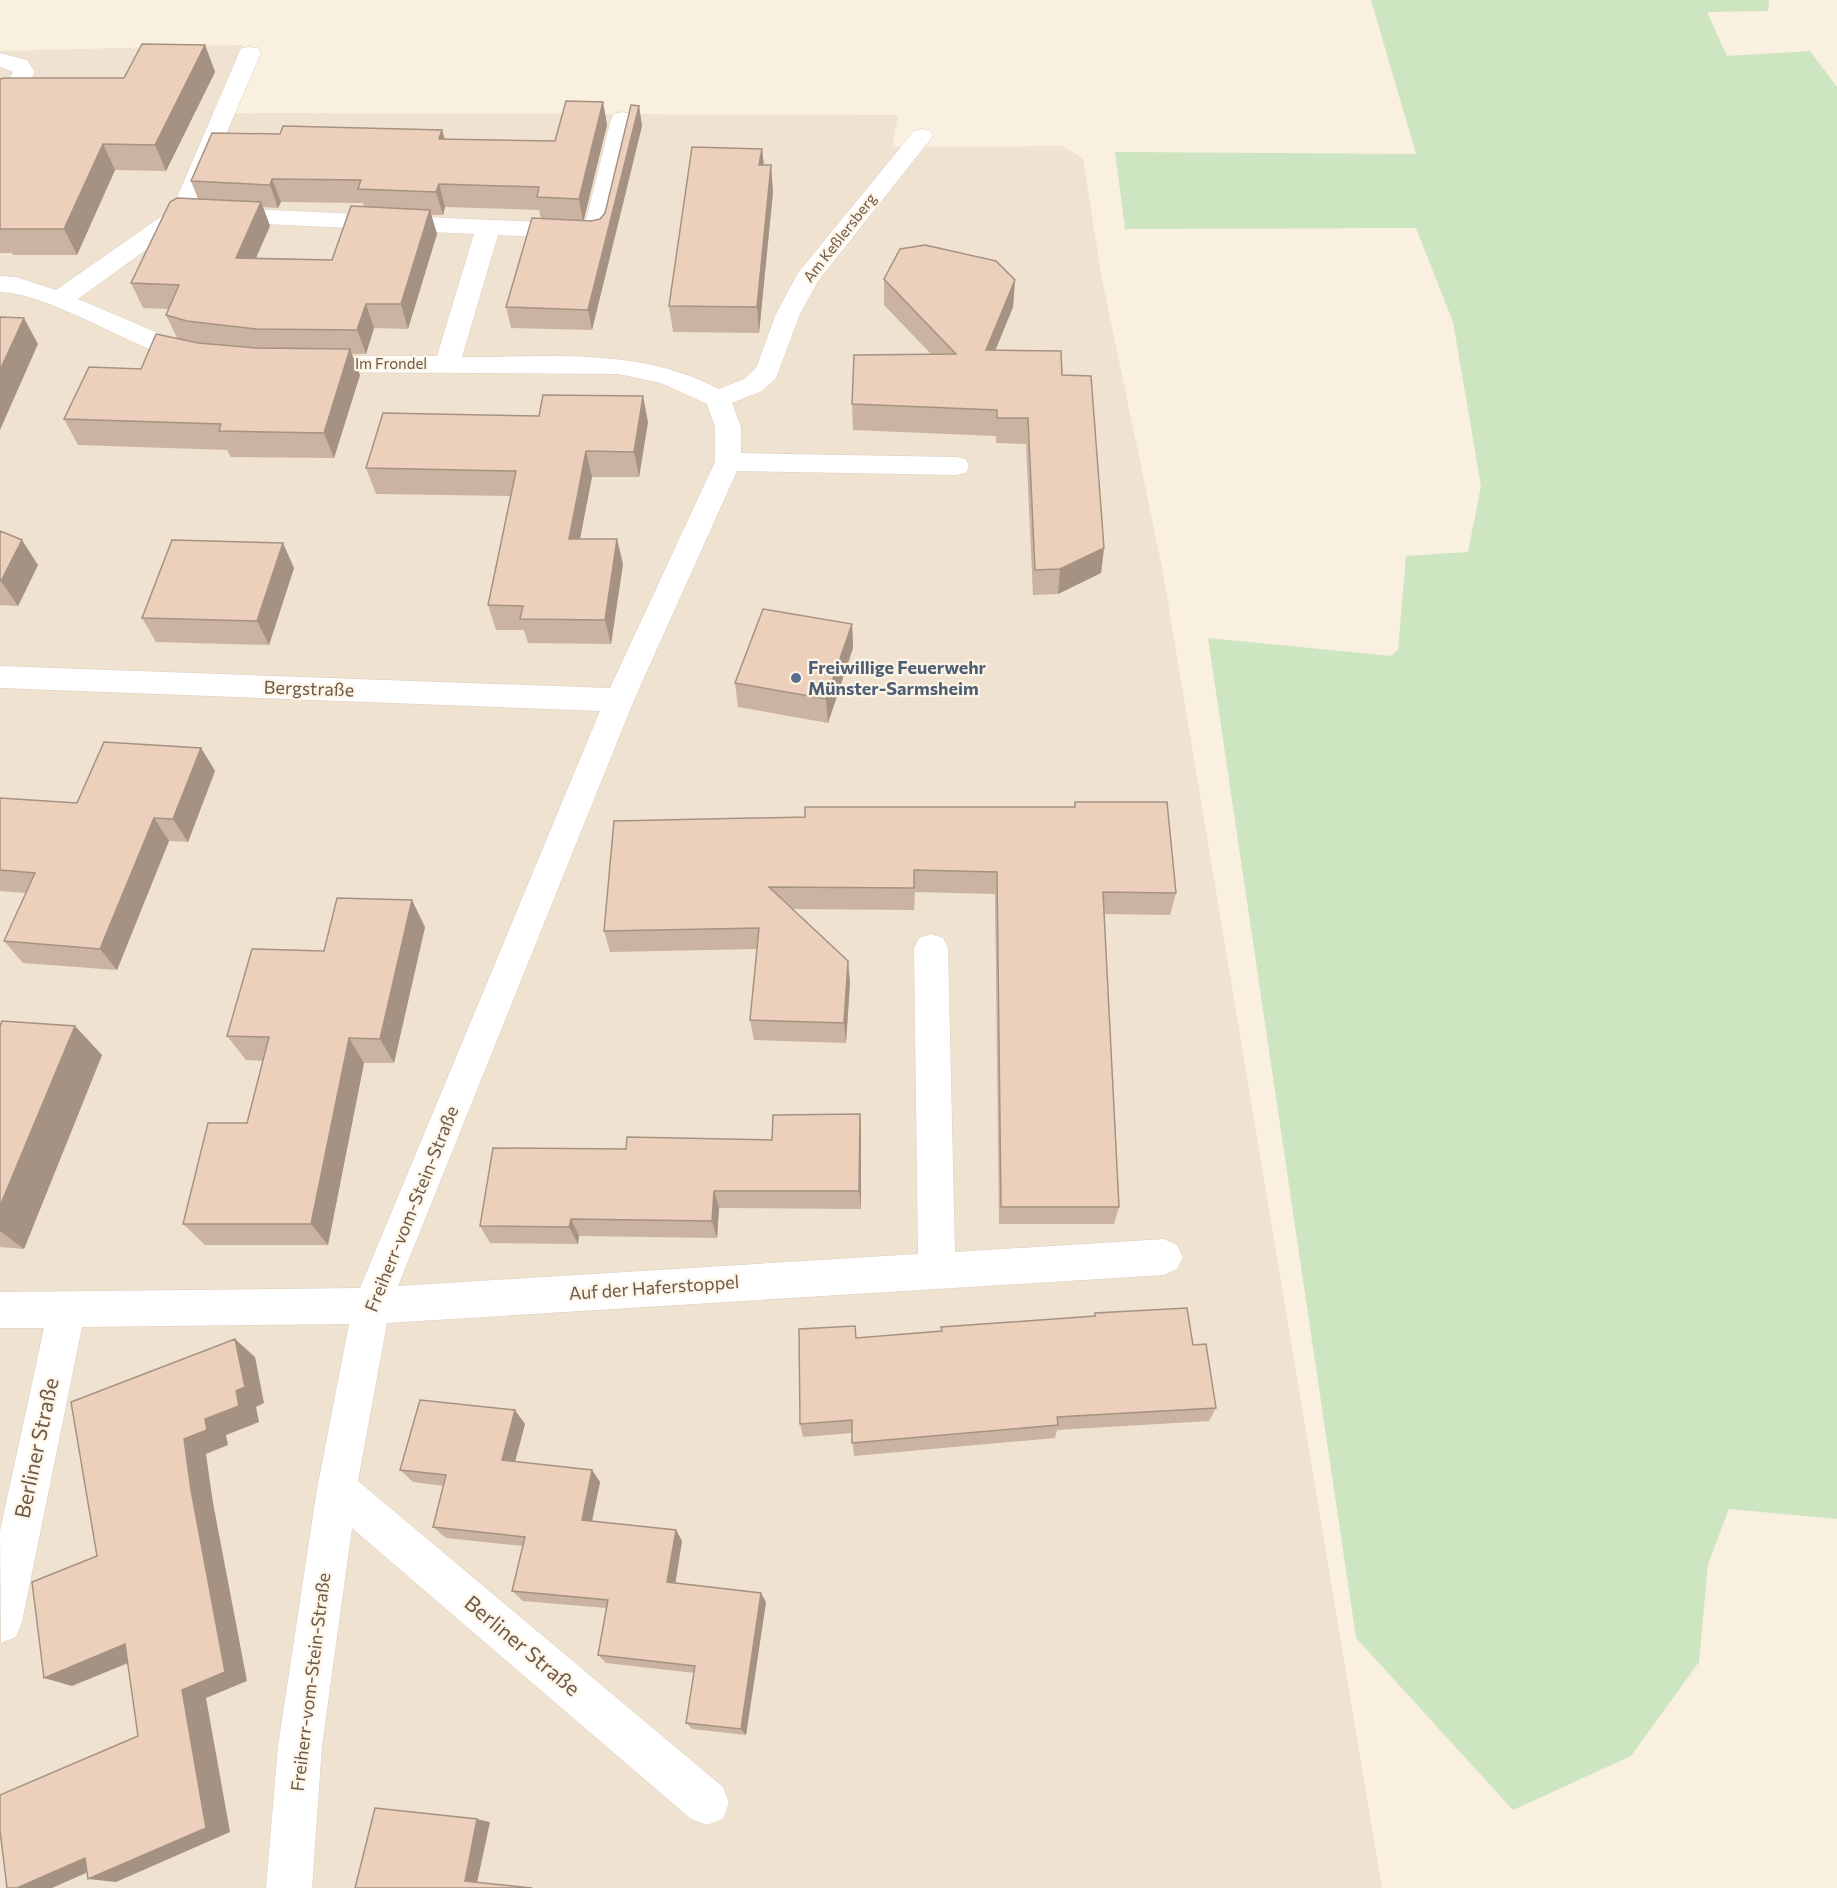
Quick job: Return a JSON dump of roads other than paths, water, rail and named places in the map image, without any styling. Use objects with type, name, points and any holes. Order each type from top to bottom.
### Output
[{"type":"street","points":[[59,300],[182,213],[250,53]]},
{"type":"street","points":[[0,60],[8,60],[19,65],[24,72],[8,98]]},
{"type":"street","points":[[182,213],[595,232],[622,119]]},
{"type":"street","name":"Am Keßlersberg","points":[[718,399],[753,384],[767,372],[788,314],[807,278],[922,136]]},
{"type":"street","name":"Im Frondel","points":[[447,363],[489,228]]},
{"type":"street","points":[[0,284],[15,285],[59,300],[177,351],[220,359]]},
{"type":"street","name":"Im Frondel","points":[[291,364],[447,363],[618,366],[656,371],[688,382],[718,399]]},
{"type":"street","points":[[619,700],[728,462],[728,427],[718,399]]},
{"type":"street","points":[[728,462],[956,466]]},
{"type":"street","name":"Bergstraße","points":[[0,677],[619,700]]},
{"type":"street","name":"Freiherr-vom-Stein-Straße","points":[[288,1888],[300,1746],[337,1489],[371,1306],[619,700]]},
{"type":"street","points":[[931,948],[937,1270]]},
{"type":"street","name":"Auf der Haferstoppel","points":[[371,1306],[1164,1257]]},
{"type":"street","points":[[0,1310],[371,1306]]},
{"type":"street","name":"Berliner Straße","points":[[1,1622],[67,1310]]},
{"type":"street","name":"Berliner Straße","points":[[337,1489],[707,1803]]},
{"type":"place","name":"Freiwillige Feuerwehr Münster-Sarmsheim","points":[[796,678]]}]
